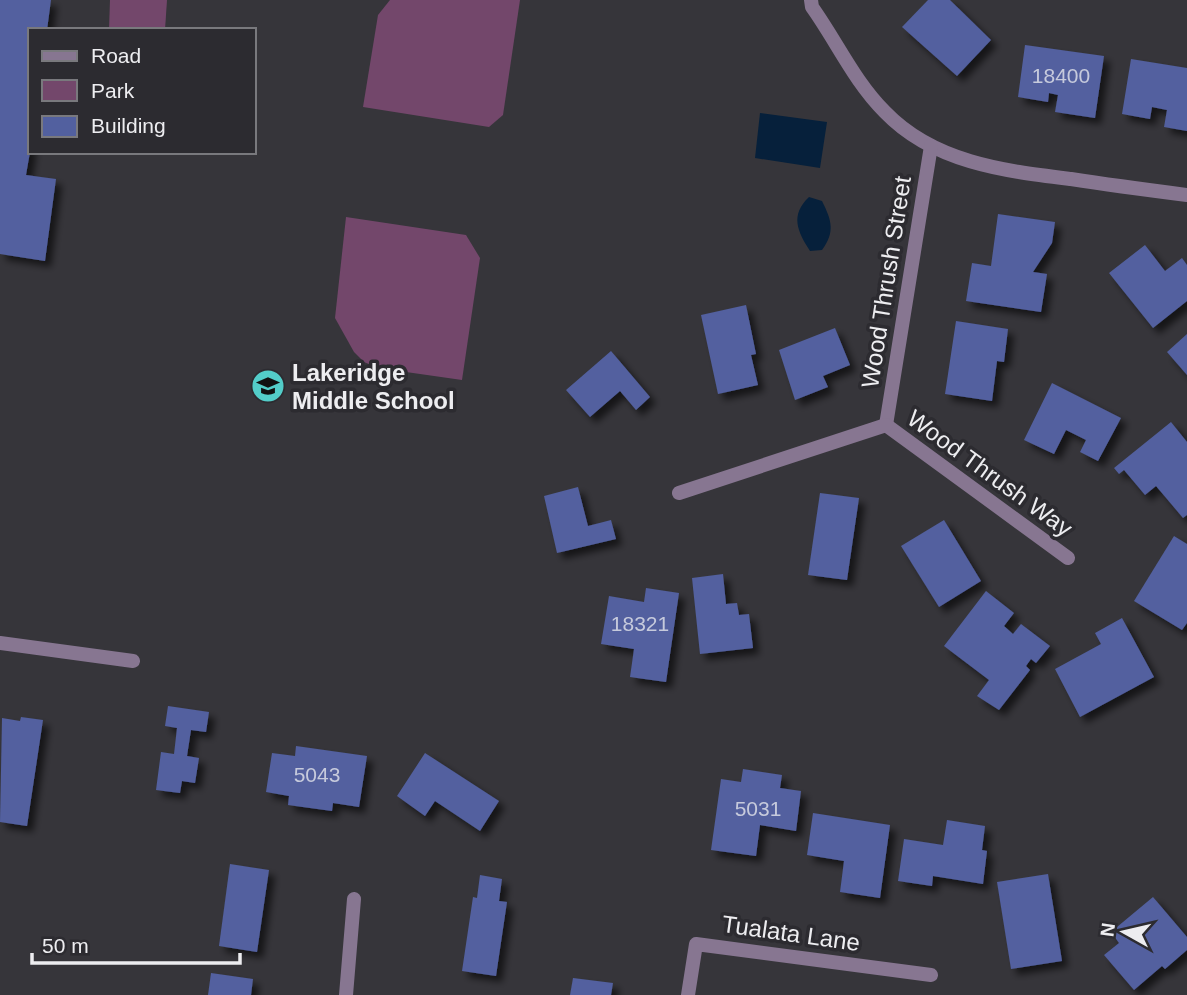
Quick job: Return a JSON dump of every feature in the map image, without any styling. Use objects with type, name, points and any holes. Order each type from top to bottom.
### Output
[{"type":"street","points":[[811,0],[812,7],[864,89],[903,129],[931,146],[969,162],[1008,171],[1187,195]]},
{"type":"street","name":"Wood Thrush Street","points":[[886,425],[931,146]]},
{"type":"street","points":[[679,494],[886,425]]},
{"type":"street","name":"Wood Thrush Way","points":[[886,425],[1068,558]]},
{"type":"street","points":[[0,643],[133,661]]},
{"type":"street","points":[[346,995],[355,899]]},
{"type":"street","name":"Tualata Lane","points":[[688,995],[696,944],[931,975]]},
{"type":"green space","points":[[110,0],[167,0],[165,28],[109,28]]},
{"type":"green space","points":[[390,0],[520,0],[503,115],[489,127],[363,107],[378,15]]},
{"type":"green space","points":[[346,217],[466,235],[480,258],[462,380],[378,368],[364,362],[354,352],[335,318]]},
{"type":"water","points":[[760,113],[827,122],[820,168],[755,158]]},
{"type":"water","points":[[809,197],[822,201],[830,221],[829,238],[822,250],[810,251],[799,230],[799,210]]},
{"type":"building","points":[[0,0],[51,0],[47,28],[28,28],[30,154],[26,175],[56,179],[45,261],[0,254]]},
{"type":"building","points":[[928,0],[950,0],[991,40],[957,76],[902,27]]},
{"type":"building","points":[[1025,45],[1104,56],[1095,118],[1055,112],[1058,95],[1049,93],[1048,102],[1018,97]]},
{"type":"building","points":[[1131,59],[1187,68],[1187,131],[1164,127],[1167,110],[1152,107],[1150,119],[1122,114]]},
{"type":"building","points":[[998,214],[1055,222],[1052,243],[1033,272],[1047,274],[1041,312],[966,301],[972,263],[991,266]]},
{"type":"building","points":[[1145,245],[1165,271],[1182,258],[1187,265],[1187,301],[1153,328],[1109,273]]},
{"type":"building","points":[[746,305],[756,354],[751,355],[758,385],[718,394],[701,315]]},
{"type":"building","points":[[956,321],[1008,329],[1004,362],[997,361],[992,401],[945,394]]},
{"type":"building","points":[[835,328],[850,365],[823,376],[828,387],[795,400],[779,350]]},
{"type":"building","points":[[1187,334],[1187,375],[1167,352]]},
{"type":"building","points":[[611,351],[650,397],[636,410],[620,391],[590,417],[566,390]]},
{"type":"building","points":[[1052,383],[1121,418],[1098,461],[1080,452],[1086,440],[1066,430],[1054,454],[1024,440]]},
{"type":"building","points":[[1171,422],[1187,442],[1187,515],[1183,518],[1156,486],[1145,495],[1124,470],[1119,474],[1114,468]]},
{"type":"building","points":[[578,487],[588,526],[611,520],[616,539],[557,553],[544,496]]},
{"type":"building","points":[[820,493],[859,498],[847,580],[808,575]]},
{"type":"building","points":[[944,520],[981,581],[939,607],[901,546]]},
{"type":"building","points":[[1174,536],[1187,544],[1187,623],[1182,630],[1134,601]]},
{"type":"building","points":[[723,574],[726,604],[737,603],[739,615],[749,614],[753,648],[700,654],[692,578]]},
{"type":"building","points":[[646,588],[679,593],[666,682],[630,677],[634,649],[601,644],[609,596],[644,602]]},
{"type":"building","points":[[986,591],[1014,613],[1004,626],[1013,634],[1021,624],[1050,646],[1036,663],[1031,659],[1026,666],[1030,670],[999,710],[977,696],[989,680],[944,646]]},
{"type":"building","points":[[1122,618],[1154,677],[1080,717],[1055,669],[1101,644],[1095,633]]},
{"type":"building","points":[[168,706],[209,712],[206,732],[191,730],[187,756],[199,758],[195,783],[182,781],[180,793],[156,790],[161,752],[174,754],[177,728],[165,726]]},
{"type":"building","points":[[21,717],[43,720],[27,826],[0,822],[2,718],[20,721]]},
{"type":"building","points":[[296,746],[367,756],[359,807],[333,803],[332,811],[288,805],[289,796],[266,792],[272,753],[295,756]]},
{"type":"building","points":[[425,753],[499,801],[480,831],[435,801],[425,816],[397,796]]},
{"type":"building","points":[[743,769],[782,775],[780,788],[801,791],[796,831],[760,825],[756,856],[711,850],[721,779],[741,782]]},
{"type":"building","points":[[813,813],[890,825],[880,898],[840,892],[844,861],[807,855]]},
{"type":"building","points":[[947,820],[985,826],[982,850],[987,851],[983,884],[933,876],[932,886],[898,881],[904,839],[943,845]]},
{"type":"building","points":[[230,864],[269,870],[257,952],[219,946]]},
{"type":"building","points":[[1048,874],[1062,961],[1011,969],[997,882]]},
{"type":"building","points":[[480,875],[502,879],[499,901],[507,902],[496,976],[462,971],[473,897],[477,898]]},
{"type":"building","points":[[1153,897],[1187,937],[1187,950],[1165,969],[1162,966],[1134,990],[1104,955],[1119,943],[1111,932]]},
{"type":"building","points":[[211,973],[253,979],[251,995],[208,995]]},
{"type":"building","points":[[573,978],[613,983],[611,995],[570,995]]},
{"type":"place","name":"Lakeridge Middle School","points":[[268,386]]}]
